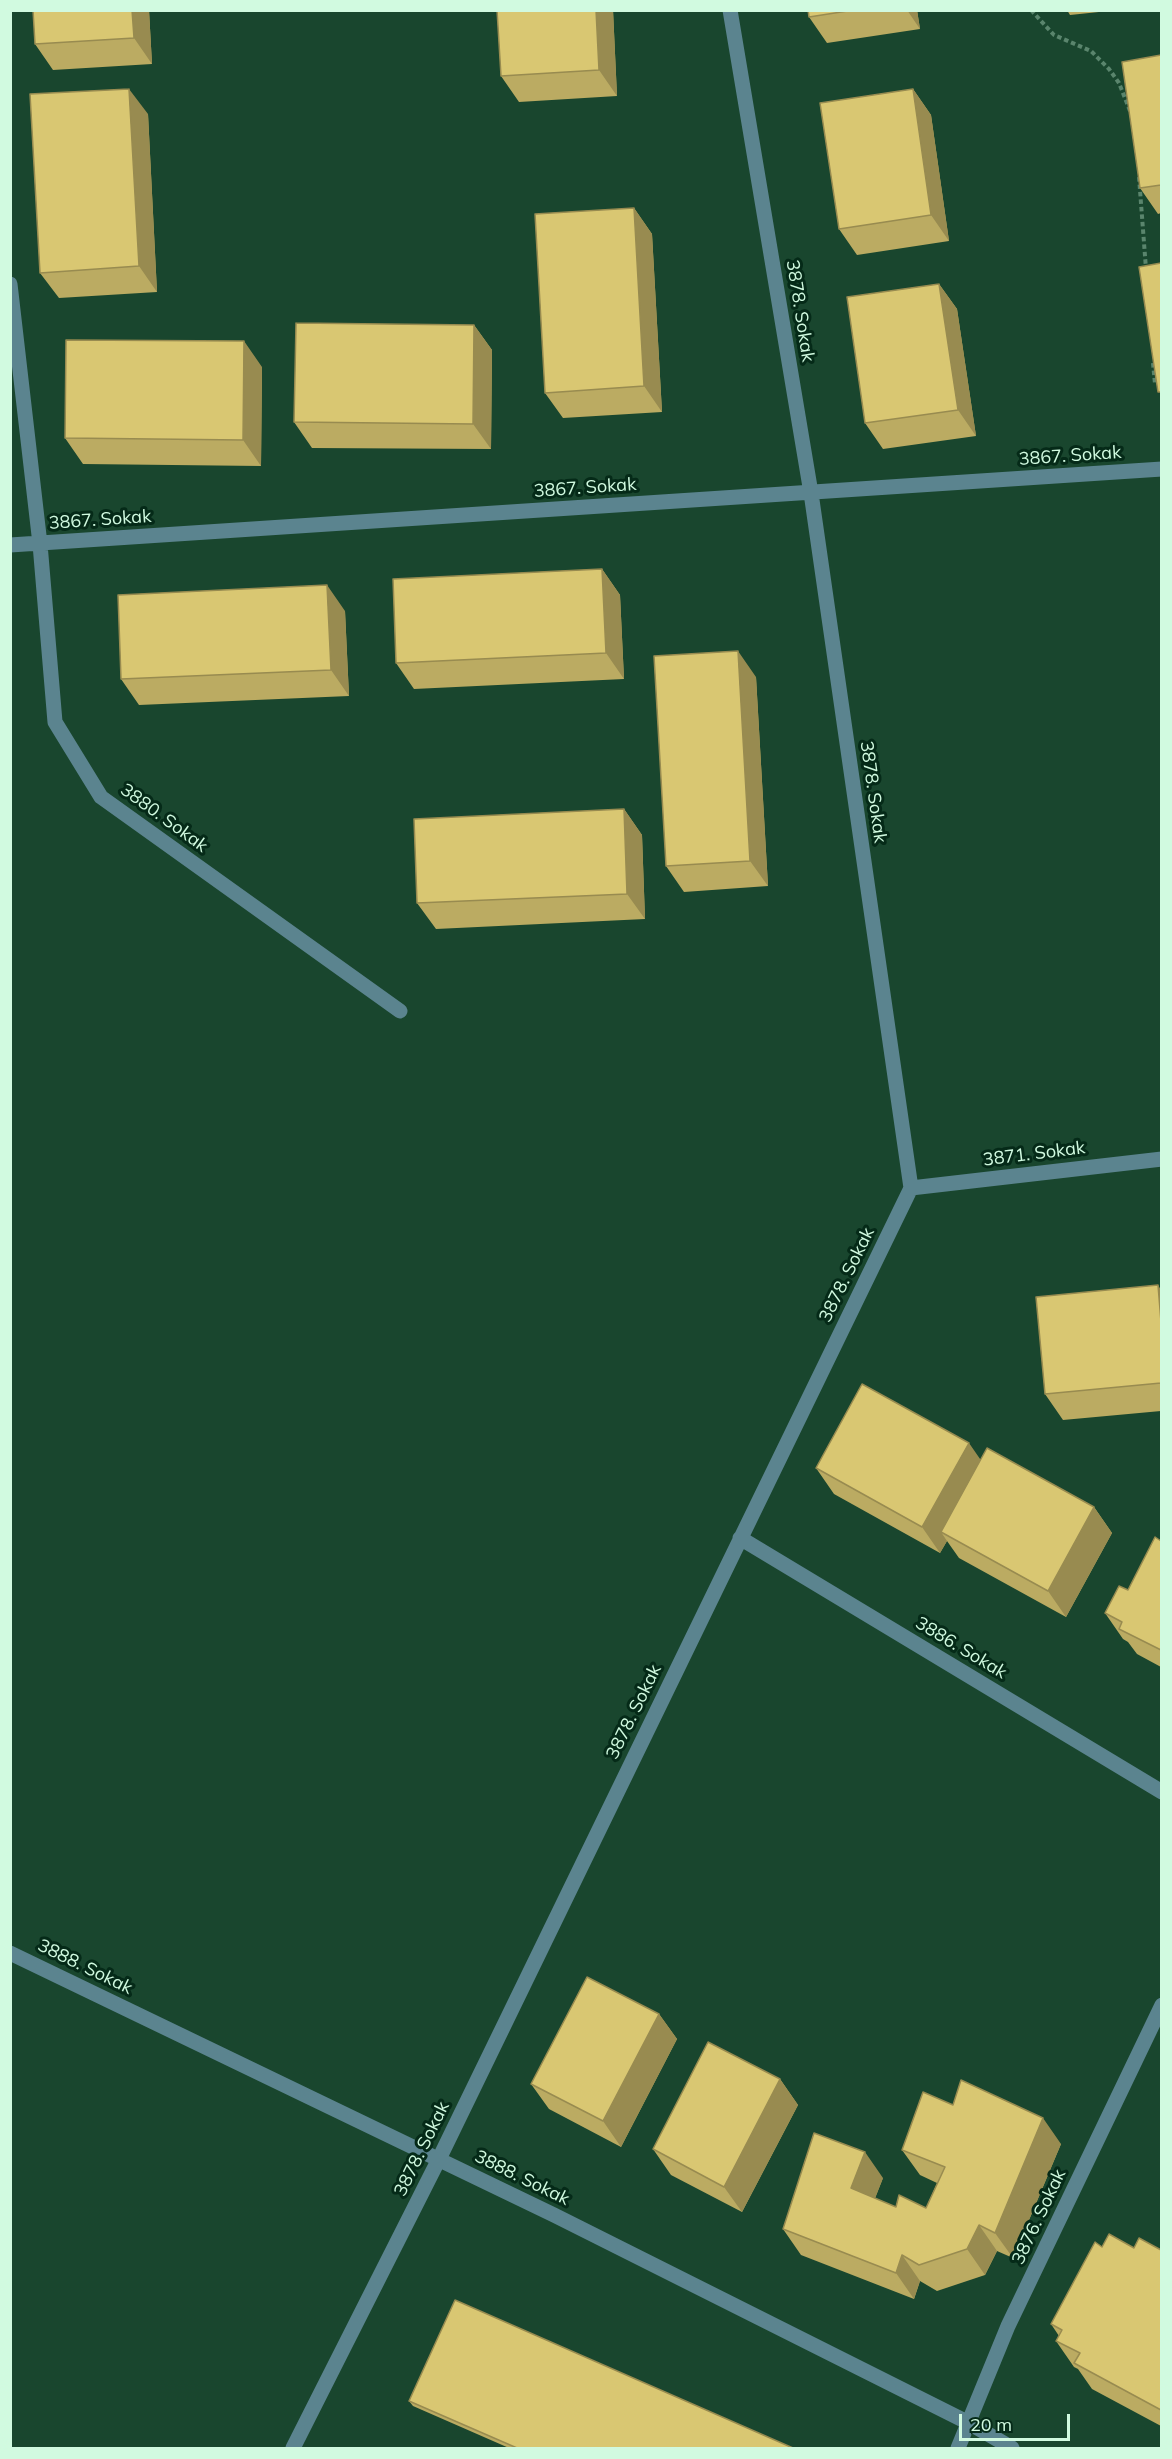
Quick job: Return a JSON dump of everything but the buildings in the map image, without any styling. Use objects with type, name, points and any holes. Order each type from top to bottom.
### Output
[{"type":"street","name":"3878. Sokak","points":[[293,2448],[439,2159],[911,1188],[811,493],[730,10]]},
{"type":"street","name":"3880. Sokak","points":[[10,284],[40,544],[55,722],[101,797],[400,1011]]},
{"type":"street","name":"3867. Sokak","points":[[10,545],[1161,469]]},
{"type":"street","name":"3871. Sokak","points":[[911,1188],[1161,1159]]},
{"type":"street","name":"3886. Sokak","points":[[740,1538],[1161,1792]]},
{"type":"street","name":"3888. Sokak","points":[[10,1953],[439,2159],[969,2423],[1012,2448]]},
{"type":"street","name":"3876. Sokak","points":[[958,2448],[1008,2326],[1161,2004]]},
{"type":"path","points":[[1031,10],[1054,35],[1091,51],[1119,83],[1130,112]]},
{"type":"path","points":[[1138,170],[1147,277]]},
{"type":"path","points":[[1153,360],[1155,384]]}]
